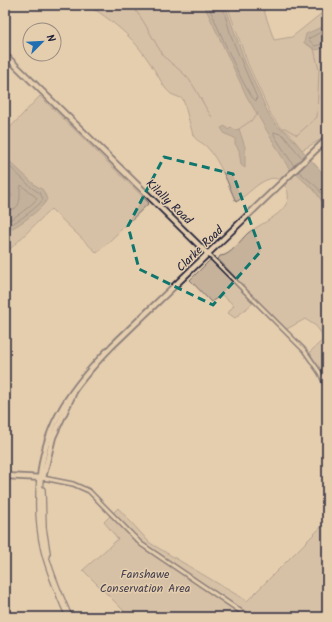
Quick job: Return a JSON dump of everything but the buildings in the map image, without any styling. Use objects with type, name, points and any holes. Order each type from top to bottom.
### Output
[{"type":"highway","points":[[41,478],[43,528],[46,549],[57,588],[69,617]]},
{"type":"main road","name":"Kilally Road","points":[[5,55],[209,255]]},
{"type":"main road","name":"Clarke Road","points":[[41,478],[56,429],[72,395],[86,374],[112,346],[209,255],[325,141]]},
{"type":"main road","points":[[5,476],[41,478]]},
{"type":"street","name":"Kilally Road","points":[[209,255],[304,350],[320,373],[327,388]]},
{"type":"street","points":[[41,478],[73,484],[89,491],[141,544],[249,617]]},
{"type":"highlighted area","points":[[164,157],[233,174],[261,251],[213,305],[139,269],[128,226]]},
{"type":"green space","points":[[62,5],[206,5],[236,72],[327,206],[327,382],[310,353],[325,338],[316,326],[305,319],[285,330],[218,259],[220,256],[232,251],[248,233],[270,219],[284,207],[288,200],[288,192],[283,183],[280,180],[271,178],[256,186],[236,202],[216,159],[207,147],[193,135],[183,99],[171,94],[165,88],[148,60],[136,44],[121,29],[97,11],[93,9],[70,9]]},
{"type":"green space","points":[[227,5],[238,10],[236,5],[262,5],[274,40],[292,37],[327,9],[327,29],[319,28],[307,44],[313,49],[327,46],[327,136],[302,150],[288,132],[280,127],[271,115],[248,64]]},
{"type":"green space","points":[[40,96],[149,203],[97,253],[51,209],[5,254],[5,133]]},
{"type":"green space","points":[[210,260],[253,303],[235,318],[228,313],[234,305],[222,295],[211,302],[190,280]]},
{"type":"green space","name":"Fanshawe Conservation Area","points":[[118,508],[150,543],[247,601],[327,521],[327,617],[130,617],[83,570],[118,539],[104,522]]},
{"type":"water","points":[[204,5],[225,5],[246,64],[269,115],[278,127],[286,132],[321,171],[327,181],[327,208],[314,190],[288,167],[247,97]]},
{"type":"water","points":[[319,28],[327,29],[327,46],[317,50],[304,43],[306,34]]},
{"type":"water","points":[[225,126],[228,130],[231,127],[235,130],[239,129],[245,147],[245,168],[241,165],[239,150],[235,144],[235,138],[225,134],[221,128]]},
{"type":"water","points":[[5,157],[35,185],[43,190],[47,199],[45,203],[30,217],[8,230],[5,229],[5,198],[9,201],[12,196],[7,183],[5,183]]},
{"type":"waterway","points":[[131,5],[144,22],[164,56],[189,79],[212,117]]},
{"type":"waterway","points":[[282,128],[285,128],[297,135],[317,117],[319,70],[314,49]]},
{"type":"waterway","points":[[239,129],[252,120],[258,113]]}]
